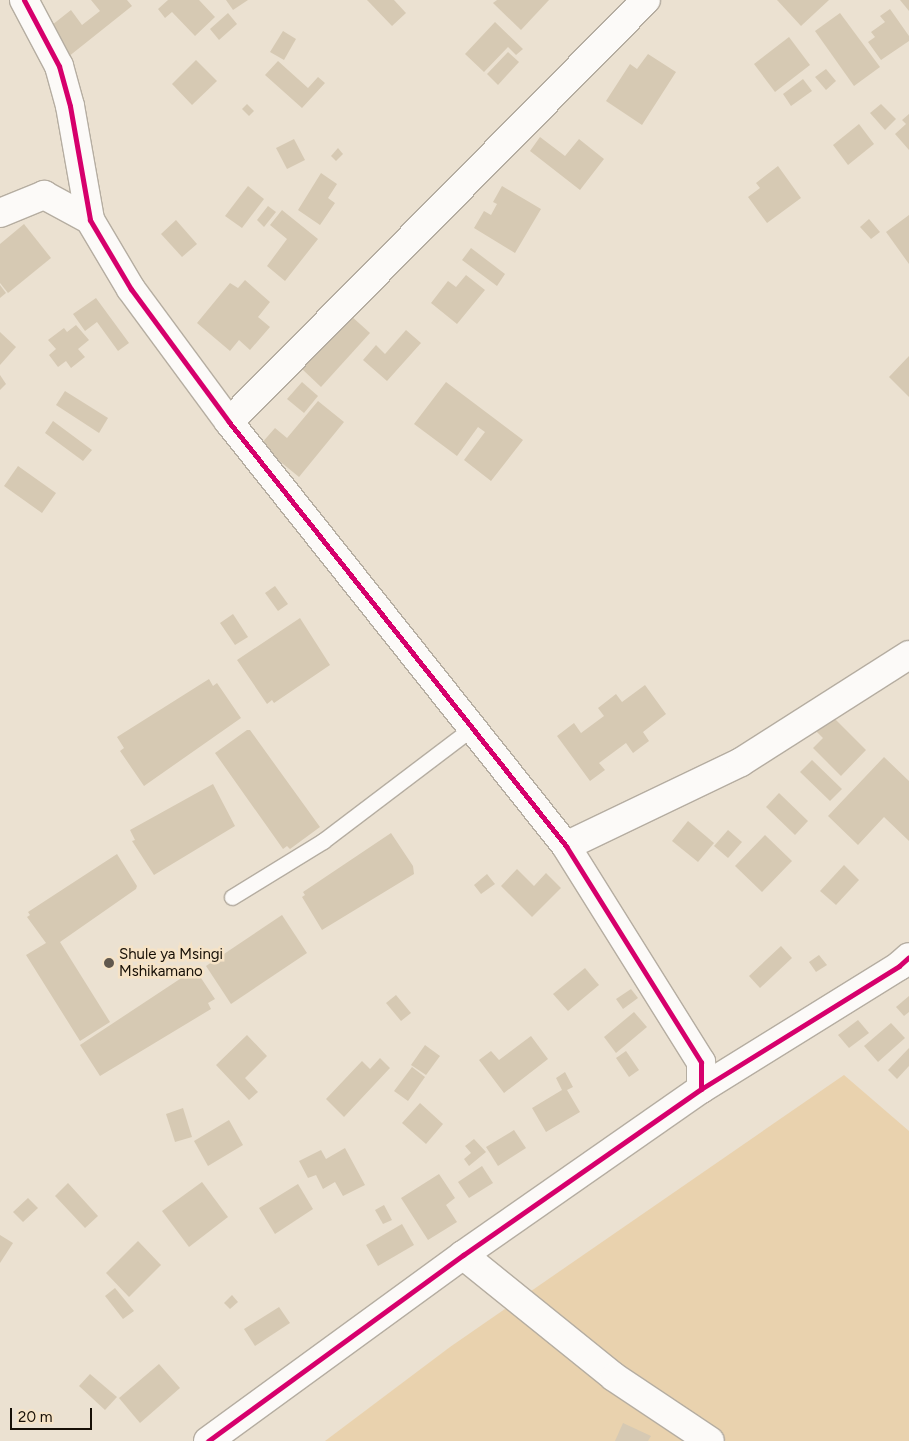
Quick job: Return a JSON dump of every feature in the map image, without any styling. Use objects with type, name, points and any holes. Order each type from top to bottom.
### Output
[{"type":"street","points":[[24,0],[59,66],[70,106],[90,220],[131,289],[229,422],[566,846],[701,1062],[701,1089]]},
{"type":"street","points":[[229,422],[643,1]]},
{"type":"street","points":[[0,213],[44,195],[90,220]]},
{"type":"street","points":[[566,846],[741,762],[909,655]]},
{"type":"street","points":[[208,1441],[464,1255],[701,1089],[899,966],[909,957]]},
{"type":"street","points":[[464,1255],[614,1377],[710,1441]]},
{"type":"lane","points":[[232,897],[323,840],[472,728]]},
{"type":"shaded area","points":[[844,1075],[909,1131],[909,1441],[325,1441],[450,1347]]},
{"type":"building","points":[[91,0],[127,0],[132,6],[68,57],[47,29],[71,10],[82,25],[100,11]]},
{"type":"building","points":[[168,0],[199,0],[215,17],[195,36],[172,12],[165,18],[158,9]]},
{"type":"building","points":[[226,0],[248,0],[233,10]]},
{"type":"building","points":[[367,0],[394,0],[406,13],[392,26]]},
{"type":"building","points":[[497,0],[549,0],[521,30],[493,3]]},
{"type":"building","points":[[777,0],[829,0],[801,26]]},
{"type":"building","points":[[900,0],[909,0],[909,11]]},
{"type":"building","points":[[890,9],[909,36],[909,41],[881,60],[868,42],[875,37],[871,32],[885,22],[880,16]]},
{"type":"building","points":[[228,13],[237,24],[219,40],[210,29]]},
{"type":"building","points":[[840,13],[880,67],[854,86],[815,31]]},
{"type":"building","points":[[495,22],[523,49],[516,55],[508,47],[484,72],[465,54]]},
{"type":"building","points":[[283,31],[296,39],[284,60],[270,52]]},
{"type":"building","points":[[789,37],[810,65],[775,92],[754,64]]},
{"type":"building","points":[[508,52],[519,62],[498,85],[487,74]]},
{"type":"building","points":[[648,54],[676,72],[642,125],[606,101],[630,64],[637,69]]},
{"type":"building","points":[[196,60],[217,81],[192,105],[172,84]]},
{"type":"building","points":[[278,61],[308,88],[318,77],[325,83],[302,108],[265,75]]},
{"type":"building","points":[[826,69],[836,81],[826,90],[815,77]]},
{"type":"building","points":[[803,79],[812,91],[791,106],[783,94]]},
{"type":"building","points":[[247,104],[254,111],[249,116],[242,109]]},
{"type":"building","points":[[881,104],[896,119],[885,130],[870,113]]},
{"type":"building","points":[[909,114],[909,150],[895,134],[906,124],[902,120]]},
{"type":"building","points":[[859,124],[874,144],[848,165],[833,145]]},
{"type":"building","points":[[540,137],[565,156],[579,139],[604,159],[580,190],[530,151]]},
{"type":"building","points":[[294,139],[305,160],[287,169],[276,148]]},
{"type":"building","points":[[338,148],[343,154],[336,161],[331,156]]},
{"type":"building","points":[[778,166],[801,198],[767,223],[748,197],[760,188],[756,183]]},
{"type":"building","points":[[321,173],[337,184],[328,198],[335,203],[320,225],[298,210]]},
{"type":"building","points":[[248,186],[264,199],[242,228],[225,216]]},
{"type":"building","points":[[502,186],[541,209],[515,253],[474,228],[484,211],[491,215],[497,204],[493,202]]},
{"type":"building","points":[[268,206],[276,212],[264,227],[257,220]]},
{"type":"building","points":[[282,210],[318,239],[285,281],[267,266],[287,239],[270,225]]},
{"type":"building","points":[[909,215],[909,264],[886,232]]},
{"type":"building","points":[[869,219],[880,232],[871,239],[860,227]]},
{"type":"building","points":[[176,220],[197,244],[182,257],[161,234]]},
{"type":"building","points":[[24,224],[51,258],[8,293],[0,283],[0,244]]},
{"type":"building","points":[[471,248],[505,274],[497,286],[462,260]]},
{"type":"building","points":[[466,275],[485,290],[457,324],[431,303],[448,281],[456,287]]},
{"type":"building","points":[[245,280],[270,302],[258,317],[270,327],[250,350],[239,340],[230,351],[197,323],[230,283],[238,288]]},
{"type":"building","points":[[0,285],[6,293],[0,298]]},
{"type":"building","points":[[96,298],[129,343],[118,351],[97,322],[85,331],[73,314]]},
{"type":"building","points":[[350,315],[370,333],[321,387],[301,368]]},
{"type":"building","points":[[76,325],[89,340],[78,349],[85,357],[71,368],[66,361],[58,367],[49,355],[56,349],[48,340],[64,328],[67,332]]},
{"type":"building","points":[[406,330],[421,343],[387,381],[363,360],[376,345],[385,354]]},
{"type":"building","points":[[0,332],[16,347],[0,365]]},
{"type":"building","points":[[909,356],[909,397],[889,377]]},
{"type":"building","points":[[0,375],[6,384],[0,390]]},
{"type":"building","points":[[302,382],[318,396],[304,413],[287,399]]},
{"type":"building","points":[[446,382],[523,440],[491,481],[464,460],[485,432],[478,427],[457,456],[414,424]]},
{"type":"building","points":[[65,391],[108,418],[99,433],[56,405]]},
{"type":"building","points":[[318,401],[344,422],[299,477],[260,445],[275,428],[287,438]]},
{"type":"building","points":[[53,421],[92,450],[83,461],[45,433]]},
{"type":"building","points":[[18,466],[56,493],[42,513],[4,486]]},
{"type":"building","points":[[275,586],[288,604],[278,611],[265,593]]},
{"type":"building","points":[[233,614],[248,637],[235,645],[220,623]]},
{"type":"building","points":[[300,618],[330,665],[274,703],[272,700],[267,704],[237,660]]},
{"type":"building","points":[[209,679],[213,686],[217,683],[241,718],[144,786],[120,751],[124,748],[117,737]]},
{"type":"building","points":[[645,685],[666,714],[643,732],[649,741],[633,753],[626,743],[599,763],[605,770],[590,781],[557,736],[574,723],[581,733],[604,716],[598,708],[616,694],[622,702]]},
{"type":"building","points":[[828,712],[866,750],[841,776],[813,748],[823,738],[813,728]]},
{"type":"building","points":[[247,730],[250,730],[320,827],[290,849],[287,846],[283,849],[215,753]]},
{"type":"building","points":[[884,757],[909,781],[909,841],[884,817],[858,845],[828,816]]},
{"type":"building","points":[[812,760],[842,789],[830,801],[800,772]]},
{"type":"building","points":[[213,784],[235,826],[154,875],[132,841],[135,840],[130,830]]},
{"type":"building","points":[[779,793],[808,821],[795,835],[766,807]]},
{"type":"building","points":[[688,821],[714,843],[698,862],[672,841]]},
{"type":"building","points":[[728,830],[742,842],[728,858],[714,846]]},
{"type":"building","points":[[391,833],[413,866],[414,874],[322,930],[302,897],[305,895],[303,892]]},
{"type":"building","points":[[765,835],[792,861],[762,892],[735,866]]},
{"type":"building","points":[[117,854],[137,886],[136,889],[60,942],[110,1022],[80,1041],[26,955],[46,943],[27,917],[30,915],[28,912]]},
{"type":"building","points":[[844,865],[859,880],[836,905],[820,891]]},
{"type":"building","points":[[517,869],[534,886],[546,873],[561,888],[532,917],[501,886]]},
{"type":"building","points":[[487,874],[495,884],[481,894],[474,885]]},
{"type":"building","points":[[282,915],[307,953],[231,1004],[206,966]]},
{"type":"building","points":[[781,946],[792,958],[760,988],[749,976]]},
{"type":"building","points":[[819,955],[827,965],[816,972],[809,962]]},
{"type":"building","points":[[585,968],[599,985],[568,1011],[553,994]]},
{"type":"building","points":[[195,969],[215,999],[208,1003],[211,1009],[100,1076],[80,1045]]},
{"type":"building","points":[[631,989],[638,998],[623,1009],[616,999]]},
{"type":"building","points":[[396,995],[411,1013],[401,1021],[386,1003]]},
{"type":"building","points":[[909,996],[909,1012],[904,1016],[896,1007]]},
{"type":"building","points":[[634,1012],[647,1027],[616,1053],[604,1037]]},
{"type":"building","points":[[858,1020],[869,1033],[849,1048],[838,1035]]},
{"type":"building","points":[[891,1023],[905,1038],[878,1062],[864,1046]]},
{"type":"building","points":[[247,1035],[267,1056],[245,1078],[258,1092],[249,1100],[216,1065]]},
{"type":"building","points":[[531,1036],[548,1059],[504,1093],[479,1060],[491,1051],[499,1060]]},
{"type":"building","points":[[425,1045],[440,1056],[426,1075],[411,1065]]},
{"type":"building","points":[[909,1048],[909,1066],[897,1079],[888,1070]]},
{"type":"building","points":[[626,1051],[639,1070],[629,1077],[616,1058]]},
{"type":"building","points":[[380,1058],[390,1068],[344,1117],[326,1099],[362,1061],[370,1069]]},
{"type":"building","points":[[412,1067],[425,1077],[408,1101],[394,1091]]},
{"type":"building","points":[[565,1072],[573,1087],[567,1090],[580,1112],[546,1132],[532,1108],[562,1090],[556,1078]]},
{"type":"building","points":[[420,1103],[443,1124],[426,1144],[402,1123]]},
{"type":"building","points":[[183,1108],[192,1137],[175,1142],[166,1114]]},
{"type":"building","points":[[229,1120],[243,1145],[208,1166],[194,1141]]},
{"type":"building","points":[[514,1130],[526,1148],[498,1166],[486,1147]]},
{"type":"building","points":[[474,1139],[486,1152],[469,1166],[464,1159],[471,1153],[465,1146]]},
{"type":"building","points":[[345,1148],[365,1185],[343,1196],[335,1182],[323,1189],[316,1175],[308,1178],[299,1161],[321,1150],[326,1159]]},
{"type":"building","points":[[482,1166],[493,1183],[469,1198],[458,1182]]},
{"type":"building","points":[[439,1174],[455,1198],[446,1205],[457,1222],[428,1240],[401,1198]]},
{"type":"building","points":[[202,1182],[228,1217],[189,1247],[162,1211]]},
{"type":"building","points":[[68,1183],[98,1216],[85,1228],[55,1196]]},
{"type":"building","points":[[298,1184],[313,1209],[275,1234],[259,1208]]},
{"type":"building","points":[[28,1198],[38,1208],[23,1222],[13,1212]]},
{"type":"building","points":[[384,1205],[392,1220],[383,1224],[375,1210]]},
{"type":"building","points":[[402,1224],[414,1245],[378,1266],[366,1245]]},
{"type":"building","points":[[0,1235],[13,1243],[0,1263]]},
{"type":"building","points":[[138,1241],[161,1265],[129,1297],[106,1273]]},
{"type":"building","points":[[115,1288],[134,1311],[123,1319],[105,1296]]},
{"type":"building","points":[[232,1295],[238,1302],[230,1309],[224,1303]]},
{"type":"building","points":[[279,1307],[290,1323],[255,1346],[244,1329]]},
{"type":"building","points":[[159,1364],[180,1388],[140,1423],[119,1398]]},
{"type":"building","points":[[90,1374],[117,1397],[105,1410],[79,1386]]},
{"type":"building","points":[[623,1423],[651,1436],[648,1441],[615,1441]]},
{"type":"cycle path","points":[[24,0],[59,66],[70,106],[90,220],[131,289],[229,422],[566,846],[701,1062],[701,1089]]},
{"type":"cycle path","points":[[208,1441],[463,1255],[701,1089],[899,966],[909,957]]},
{"type":"place","name":"Shule ya Msingi Mshikamano","points":[[109,963]]}]
